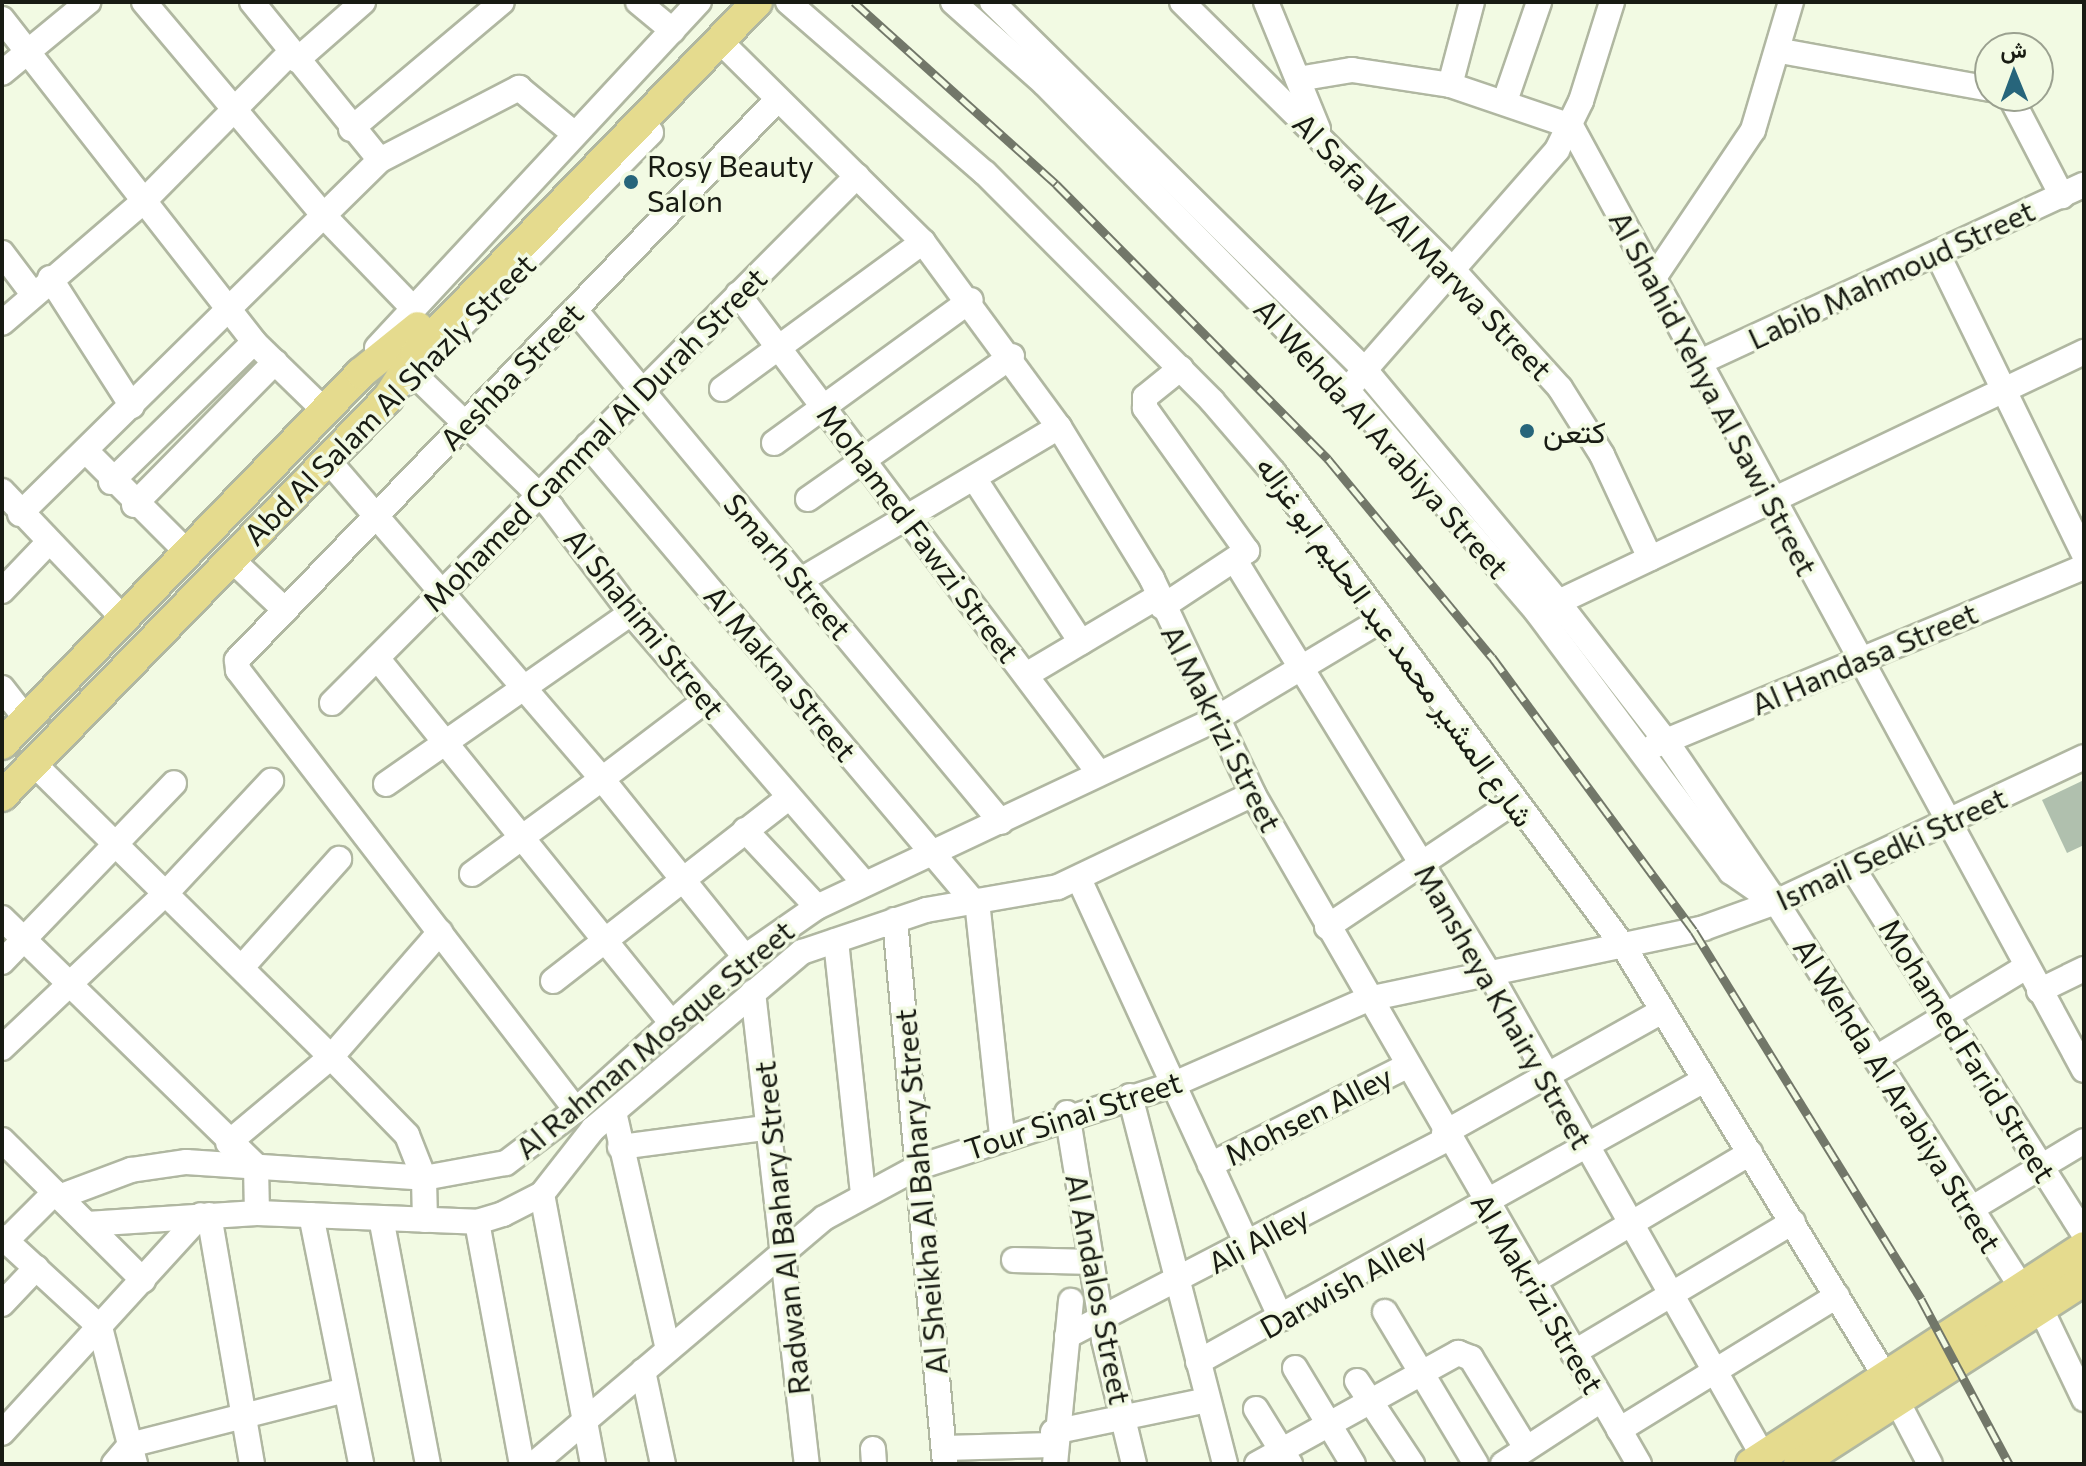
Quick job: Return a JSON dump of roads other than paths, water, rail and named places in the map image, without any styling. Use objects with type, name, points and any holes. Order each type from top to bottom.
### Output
[{"type":"main road","points":[[388,398],[418,327],[730,2]]},
{"type":"main road","points":[[418,327],[757,2]]},
{"type":"main road","name":"Abd Al Salam Al Shazly Street","points":[[2,744],[361,373],[418,327]]},
{"type":"main road","name":"Abd Al Salam Al Shazly Street","points":[[2,796],[388,398]]},
{"type":"main road","points":[[1757,1460],[1891,1388],[2030,1297],[2084,1247]]},
{"type":"main road","points":[[2030,1297],[2084,1280]]},
{"type":"main road","points":[[1799,1464],[1891,1388]]},
{"type":"street","points":[[2,73],[27,49],[88,2]]},
{"type":"street","points":[[144,2],[235,104],[418,327]]},
{"type":"street","points":[[252,2],[351,129],[380,160]]},
{"type":"street","points":[[2,323],[146,199],[235,104],[363,2]]},
{"type":"street","points":[[351,129],[502,2]]},
{"type":"street","points":[[638,2],[673,31]]},
{"type":"street","name":"Abd Al Salam Al Shazly Street","points":[[418,327],[572,132],[699,2]]},
{"type":"street","name":"Abd Al Salam Al Shazly Street","points":[[388,398],[415,375],[776,2]]},
{"type":"street","name":"شارع المشير محمد عبد الحليم ابو غزاله","points":[[788,2],[985,173],[1181,368],[1273,472],[1378,622],[1624,947],[1837,1296],[1891,1388],[1930,1464]]},
{"type":"street","name":"Al Wehda Al Arabiya Street","points":[[953,2],[1181,221],[1347,390],[1548,607]]},
{"type":"street","name":"Al Safa W Al Marwa Street","points":[[1182,2],[1453,270],[1575,410],[1650,558]]},
{"type":"street","points":[[1266,2],[1323,141]]},
{"type":"street","points":[[1450,85],[1472,2]]},
{"type":"street","points":[[1505,101],[1539,2]]},
{"type":"street","points":[[1347,390],[1453,270],[1571,126],[1612,2]]},
{"type":"street","points":[[1653,279],[1733,167],[1781,51],[1791,2]]},
{"type":"street","name":"Al Wehda Al Arabiya Street","points":[[1003,6],[1365,370],[1655,746],[1731,872],[1776,902],[2030,1297],[2084,1399]]},
{"type":"street","points":[[2,19],[146,199],[254,342],[326,412]]},
{"type":"street","name":"Al Makrizi Street","points":[[729,50],[923,242],[971,300],[1059,427],[1160,602],[1214,720],[1327,927],[1486,1206],[1639,1464]]},
{"type":"street","points":[[1781,51],[1974,86]]},
{"type":"street","points":[[1298,79],[1352,70],[1450,85],[1505,101],[1571,126]]},
{"type":"street","points":[[20,514],[88,453],[380,160],[519,88],[572,132]]},
{"type":"street","name":"Aeshba Street","points":[[440,932],[238,670],[243,653],[778,99]]},
{"type":"street","points":[[2021,112],[2073,190]]},
{"type":"street","name":"Al Shahid Yehya Al Sawi Street","points":[[1571,126],[1945,823],[2084,1070]]},
{"type":"street","name":"Mohamed Gammal Al Durah Street","points":[[332,703],[857,176]]},
{"type":"street","name":"Labib Mahmoud Street","points":[[1698,363],[2073,190]]},
{"type":"street","points":[[1181,221],[1201,202]]},
{"type":"street","points":[[722,389],[923,242]]},
{"type":"street","points":[[2,253],[42,286],[132,406]]},
{"type":"street","points":[[1937,253],[2084,554]]},
{"type":"street","name":"Mohamed Fawzi Street","points":[[738,294],[1099,773]]},
{"type":"street","points":[[774,443],[822,405],[971,300]]},
{"type":"street","name":"Smarh Street","points":[[575,310],[1001,822]]},
{"type":"street","points":[[111,482],[254,342]]},
{"type":"street","points":[[1548,607],[2084,352]]},
{"type":"street","points":[[808,499],[1012,356]]},
{"type":"street","points":[[134,505],[275,362]]},
{"type":"street","points":[[1026,675],[1081,642],[1236,562],[1246,544],[1143,403],[1181,368]]},
{"type":"street","name":"Al Shahimi Street","points":[[415,375],[540,494],[631,613],[864,883]]},
{"type":"street","points":[[801,580],[1059,427]]},
{"type":"street","name":"Al Makna Street","points":[[588,445],[975,901]]},
{"type":"street","points":[[88,453],[111,482],[187,552]]},
{"type":"street","points":[[327,459],[602,779],[677,879],[745,957]]},
{"type":"street","points":[[974,478],[1081,642]]},
{"type":"street","points":[[3,494],[46,545],[123,618]]},
{"type":"street","points":[[2,591],[46,545]]},
{"type":"street","points":[[230,558],[285,610]]},
{"type":"street","name":"Mansheya Khairy Street","points":[[1236,562],[1491,976],[1545,1077],[1714,1371],[1757,1460]]},
{"type":"street","name":"Al Handasa Street","points":[[1655,746],[2084,567]]},
{"type":"street","points":[[386,784],[631,613]]},
{"type":"street","name":"Al Rahman Mosque Street","points":[[57,1194],[157,1164],[256,1166],[424,1178],[506,1163],[576,1110],[745,957],[817,907],[1214,720],[1378,622]]},
{"type":"street","points":[[377,658],[673,1025]]},
{"type":"street","points":[[2,688],[26,719]]},
{"type":"street","points":[[472,874],[706,700]]},
{"type":"street","name":"Ismail Sedki Street","points":[[1694,931],[1776,902],[2084,757]]},
{"type":"street","points":[[33,763],[168,891],[407,1135],[424,1178],[425,1220]]},
{"type":"street","points":[[2,1048],[168,891],[271,781]]},
{"type":"street","points":[[2,962],[174,783]]},
{"type":"street","name":"Al Rahman Mosque Street","points":[[87,1224],[257,1213],[477,1222],[542,1194],[614,1112],[783,964],[895,920],[1079,879],[1253,794]]},
{"type":"street","points":[[553,981],[601,938],[788,798]]},
{"type":"street","points":[[1327,927],[1514,802]]},
{"type":"street","points":[[745,830],[817,907]]},
{"type":"street","points":[[243,966],[339,859]]},
{"type":"street","name":"Mohamed Farid Street","points":[[1852,867],[2084,1234]]},
{"type":"street","points":[[1079,879],[1281,1319]]},
{"type":"street","points":[[975,901],[1002,1134]]},
{"type":"street","points":[[2,918],[66,985],[228,1143],[256,1166],[257,1213]]},
{"type":"street","name":"Al Sheikha Al Bahary Street","points":[[895,920],[944,1456]]},
{"type":"street","name":"Tour Sinai Street","points":[[534,1464],[786,1247],[863,1195],[916,1168],[1002,1134],[1172,1085],[1368,999],[1491,976],[1694,931]]},
{"type":"street","points":[[228,1143],[331,1057],[440,932],[576,1110]]},
{"type":"street","points":[[836,941],[863,1195]]},
{"type":"street","points":[[1876,1058],[2026,967]]},
{"type":"street","points":[[2039,991],[2084,969]]},
{"type":"street","name":"Radwan Al Bahary Street","points":[[753,992],[786,1247],[807,1464]]},
{"type":"street","name":"Ali Alley","points":[[1067,1336],[1177,1282],[1446,1136],[1662,1011]]},
{"type":"street","name":"Mohsen Alley","points":[[1210,1165],[1407,1066]]},
{"type":"street","name":"Darwish Alley","points":[[1198,1362],[1486,1206],[1704,1080]]},
{"type":"street","points":[[1130,1096],[1225,1464]]},
{"type":"street","points":[[614,1112],[668,1349]]},
{"type":"street","name":"Al Andalos Street","points":[[1067,1113],[1101,1321],[1134,1464]]},
{"type":"street","points":[[620,1147],[771,1127]]},
{"type":"street","points":[[2,1140],[143,1280]]},
{"type":"street","points":[[1971,1209],[2084,1141]]},
{"type":"street","points":[[1531,1283],[1750,1153]]},
{"type":"street","points":[[57,1194],[4,1239],[100,1327],[133,1455]]},
{"type":"street","points":[[542,1194],[593,1464]]},
{"type":"street","points":[[3,1429],[205,1215]]},
{"type":"street","points":[[205,1215],[241,1420],[252,1464]]},
{"type":"street","points":[[311,1215],[361,1464]]},
{"type":"street","points":[[381,1218],[428,1464]]},
{"type":"street","points":[[477,1222],[522,1464]]},
{"type":"street","points":[[1573,1353],[1793,1222]]},
{"type":"street","points":[[1014,1260],[1092,1262]]},
{"type":"street","points":[[2,1304],[36,1268]]},
{"type":"street","points":[[1619,1430],[1837,1296]]},
{"type":"street","points":[[1053,1447],[1071,1301]]},
{"type":"street","points":[[1385,1312],[1476,1464]]},
{"type":"street","points":[[1257,1464],[1286,1457],[1329,1424],[1364,1391],[1421,1373],[1458,1353],[1471,1358],[1520,1457],[1601,1400]]},
{"type":"street","points":[[1295,1368],[1353,1464]]},
{"type":"street","points":[[643,1371],[663,1464]]},
{"type":"street","points":[[114,1464],[241,1420],[345,1390]]},
{"type":"street","points":[[1364,1391],[1412,1464]]},
{"type":"street","points":[[944,1456],[1053,1447],[1122,1417],[1209,1405]]},
{"type":"street","points":[[1209,1405],[1241,1464]]},
{"type":"street","points":[[1256,1409],[1286,1457]]},
{"type":"railway","points":[[854,2],[1056,184],[1328,459],[1492,657],[1694,931],[1921,1299],[2009,1464]]},
{"type":"place","name":"Rosy Beauty Salon","points":[[631,182]]},
{"type":"place","name":"كتعن","points":[[1527,431]]}]
